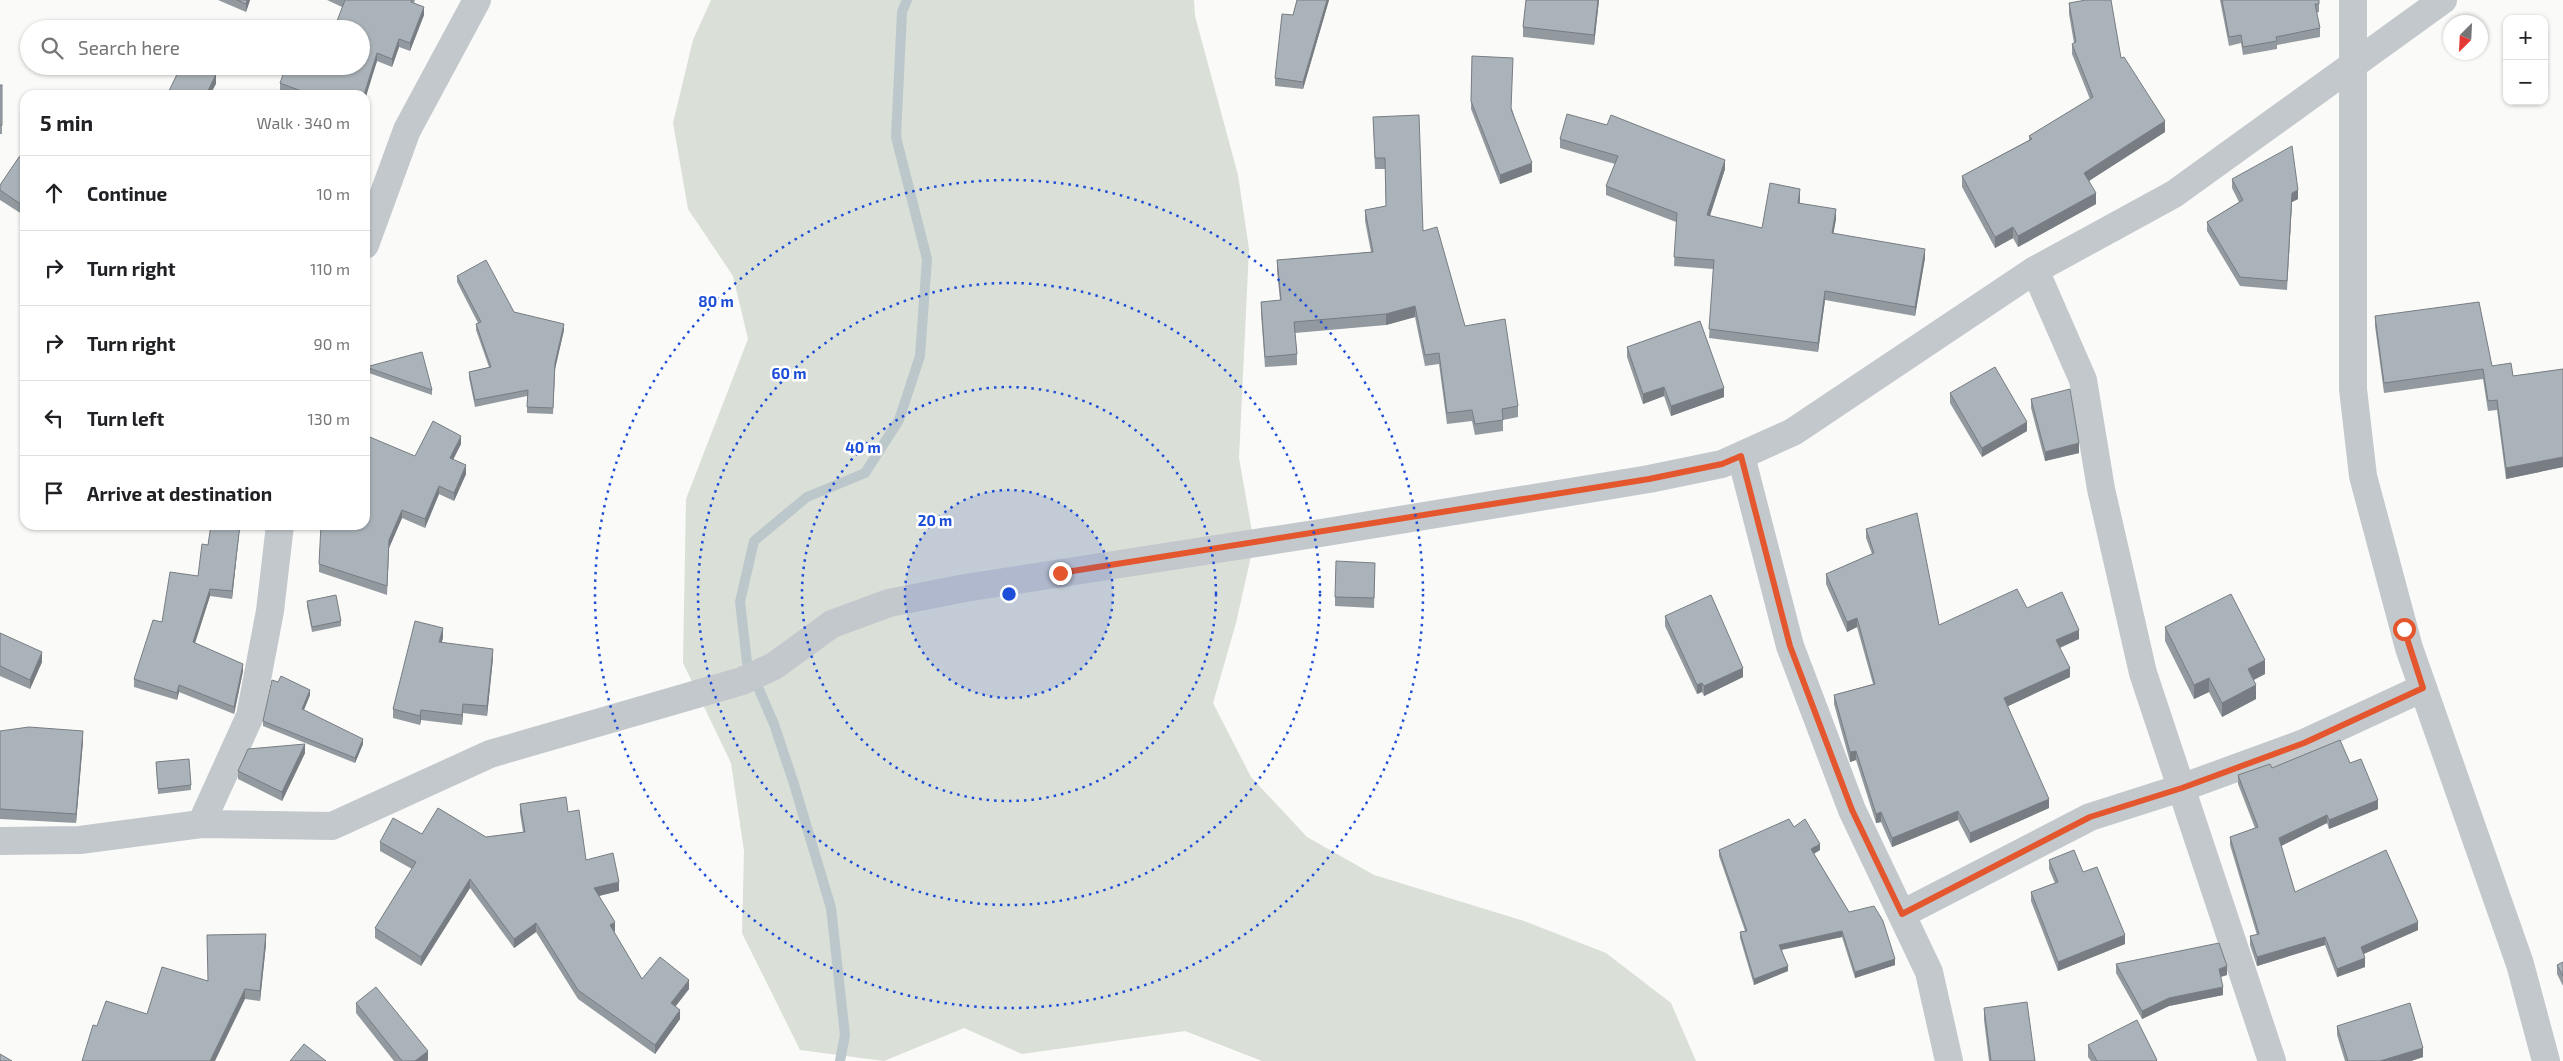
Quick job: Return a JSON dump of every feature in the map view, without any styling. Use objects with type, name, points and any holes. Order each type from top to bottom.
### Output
[{"type":"street","points":[[370,232],[408,130],[477,0]]},
{"type":"street","points":[[2353,0],[2353,389],[2363,476],[2409,648],[2520,964],[2546,1061]]},
{"type":"street","points":[[0,841],[80,840],[201,824],[332,826],[490,754],[742,681],[774,666],[832,624],[888,603],[965,588],[1649,479],[1722,464],[1794,432],[2035,270],[2174,194],[2354,62],[2443,0]]},
{"type":"street","points":[[2035,270],[2082,380],[2101,489],[2143,673],[2272,1061]]},
{"type":"street","points":[[1741,456],[1790,646],[1852,810],[1929,972],[1949,1061]]},
{"type":"street","points":[[201,824],[250,716],[270,611],[279,530]]},
{"type":"street","points":[[1902,914],[2090,817],[2182,788],[2304,743],[2423,688]]},
{"type":"shaded area","points":[[711,0],[1194,0],[1195,16],[1238,175],[1249,249],[1239,458],[1254,543],[1236,623],[1213,703],[1251,777],[1307,837],[1374,875],[1524,921],[1606,953],[1671,1003],[1696,1061],[1262,1061],[1185,1031],[1022,1054],[964,1028],[884,1061],[800,1050],[742,933],[744,851],[731,763],[683,663],[686,499],[748,339],[733,276],[688,209],[673,123],[693,40]]},
{"type":"building","points":[[237,0],[247,0],[246,4]]},
{"type":"building","points":[[345,0],[412,0],[411,2],[424,7],[410,43],[399,39],[392,59],[377,53],[366,90],[299,90],[280,83],[283,75],[370,75],[370,20],[337,20]]},
{"type":"building","points":[[1297,0],[1327,0],[1303,82],[1275,78],[1282,14],[1293,15]]},
{"type":"building","points":[[1526,0],[1598,0],[1594,35],[1523,27]]},
{"type":"building","points":[[2086,0],[2111,0],[2121,58],[2124,57],[2165,121],[2084,173],[2096,193],[2018,236],[2013,227],[1995,237],[1962,176],[2032,139],[2029,136],[2093,97],[2072,44],[2076,42],[2069,3]]},
{"type":"building","points":[[2222,0],[2319,0],[2319,4],[2315,4],[2320,28],[2276,37],[2277,41],[2243,47],[2241,35],[2229,37]]},
{"type":"building","points":[[1472,56],[1513,58],[1511,109],[1532,163],[1500,175],[1471,101]]},
{"type":"building","points":[[177,75],[216,75],[208,90],[169,90]]},
{"type":"building","points":[[0,85],[2,85],[2,125],[0,125]]},
{"type":"building","points":[[1567,114],[1607,125],[1611,115],[1725,160],[1707,215],[1762,228],[1770,183],[1800,189],[1798,203],[1836,209],[1832,233],[1925,249],[1915,307],[1825,291],[1818,343],[1709,329],[1714,260],[1674,257],[1677,213],[1606,186],[1618,156],[1560,139]]},
{"type":"building","points":[[1419,115],[1423,231],[1437,227],[1465,326],[1505,319],[1518,406],[1502,409],[1503,420],[1475,424],[1472,410],[1447,413],[1439,353],[1425,355],[1415,306],[1386,314],[1294,322],[1297,354],[1265,357],[1261,302],[1281,300],[1277,260],[1373,252],[1365,210],[1386,206],[1385,158],[1375,158],[1373,117]]},
{"type":"building","points":[[2292,146],[2298,190],[2292,193],[2287,281],[2240,277],[2207,222],[2243,200],[2232,179]]},
{"type":"building","points":[[19,157],[20,204],[0,190],[0,185]]},
{"type":"building","points":[[486,260],[514,312],[564,324],[555,363],[553,408],[527,407],[528,390],[475,400],[469,372],[491,367],[476,324],[481,322],[457,276]]},
{"type":"building","points":[[2479,302],[2492,366],[2511,363],[2513,376],[2563,369],[2563,457],[2506,468],[2497,400],[2488,401],[2483,369],[2384,383],[2375,316]]},
{"type":"building","points":[[1700,321],[1724,388],[1671,406],[1664,387],[1643,394],[1627,347]]},
{"type":"building","points":[[422,352],[432,390],[370,368],[370,366]]},
{"type":"building","points":[[1995,367],[2027,422],[1982,448],[1950,393]]},
{"type":"building","points":[[2070,389],[2079,443],[2045,452],[2031,399]]},
{"type":"building","points":[[433,421],[461,436],[450,458],[466,465],[454,493],[439,486],[425,519],[402,510],[389,540],[387,586],[319,564],[321,530],[370,530],[370,437],[415,456]]},
{"type":"building","points":[[1917,513],[1939,625],[2017,589],[2027,608],[2062,592],[2079,630],[2056,640],[2070,668],[2004,698],[2049,799],[1970,833],[1958,811],[1892,838],[1881,812],[1876,814],[1856,751],[1850,752],[1834,695],[1875,684],[1857,618],[1847,622],[1826,574],[1874,553],[1866,529]]},
{"type":"building","points":[[210,530],[239,530],[232,591],[210,589],[193,642],[243,664],[234,707],[179,685],[177,693],[134,679],[153,620],[162,622],[170,572],[198,576],[202,544],[208,545]]},
{"type":"building","points":[[1336,561],[1375,563],[1374,598],[1335,597]]},
{"type":"building","points":[[2231,594],[2265,660],[2248,669],[2256,685],[2222,703],[2209,678],[2194,685],[2165,627]]},
{"type":"building","points":[[336,595],[341,621],[312,627],[307,601]]},
{"type":"building","points":[[1711,595],[1743,668],[1704,686],[1702,683],[1697,685],[1665,616]]},
{"type":"building","points":[[415,621],[443,628],[439,642],[493,649],[487,706],[463,704],[462,715],[421,710],[420,716],[393,709]]},
{"type":"building","points":[[0,633],[42,652],[30,680],[0,666]]},
{"type":"building","points":[[281,676],[310,690],[302,709],[363,739],[355,758],[263,721],[272,680],[278,682]]},
{"type":"building","points":[[29,727],[83,731],[76,814],[0,809],[0,731]]},
{"type":"building","points":[[2340,740],[2350,763],[2361,759],[2378,800],[2329,820],[2327,815],[2279,838],[2295,892],[2386,850],[2418,922],[2361,947],[2365,958],[2337,969],[2325,937],[2257,957],[2250,936],[2259,934],[2230,837],[2258,827],[2238,775],[2270,764],[2272,768]]},
{"type":"building","points":[[305,744],[282,792],[238,771],[248,749]]},
{"type":"building","points":[[189,759],[191,785],[158,789],[156,762]]},
{"type":"building","points":[[566,797],[568,812],[579,810],[586,860],[613,853],[619,882],[594,888],[615,922],[610,925],[642,979],[660,957],[689,980],[671,1003],[680,1010],[655,1045],[578,990],[536,923],[514,939],[470,879],[421,957],[375,928],[416,862],[380,842],[393,818],[422,834],[438,808],[486,837],[525,832],[520,804]]},
{"type":"building","points":[[1789,819],[1794,827],[1805,819],[1820,844],[1811,849],[1849,912],[1874,906],[1883,921],[1895,959],[1855,972],[1842,931],[1779,945],[1788,966],[1754,979],[1740,932],[1747,931],[1719,850]]},
{"type":"building","points":[[2074,850],[2083,872],[2097,867],[2125,935],[2058,962],[2031,892],[2058,882],[2049,860]]},
{"type":"building","points":[[266,934],[260,991],[245,989],[210,1061],[82,1061],[93,1025],[97,1026],[106,1001],[147,1014],[162,967],[208,981],[207,935]]},
{"type":"building","points":[[2219,943],[2227,966],[2219,969],[2223,987],[2169,998],[2142,1011],[2116,964]]},
{"type":"building","points":[[2563,962],[2563,976],[2557,965]]},
{"type":"building","points":[[376,987],[428,1051],[415,1061],[402,1061],[356,1003]]},
{"type":"building","points":[[2027,1002],[2035,1061],[1991,1061],[1984,1008]]},
{"type":"building","points":[[2410,1003],[2423,1048],[2380,1061],[2348,1061],[2337,1026]]},
{"type":"building","points":[[2137,1020],[2157,1060],[2097,1061],[2088,1045]]},
{"type":"building","points":[[304,1044],[326,1061],[290,1061]]},
{"type":"building","points":[[0,1054],[12,1061],[0,1061]]},
{"type":"waterway","points":[[840,1061],[845,1035],[831,908],[774,724],[747,662],[740,602],[754,541],[807,497],[865,473],[899,420],[920,356],[927,259],[896,137],[902,12],[907,0]]},
{"type":"route","points":[[1060,573],[1346,529],[1649,479],[1722,464],[1741,456],[1790,646],[1852,810],[1902,914],[2090,817],[2182,788],[2304,743],[2423,688],[2404,629]]}]
